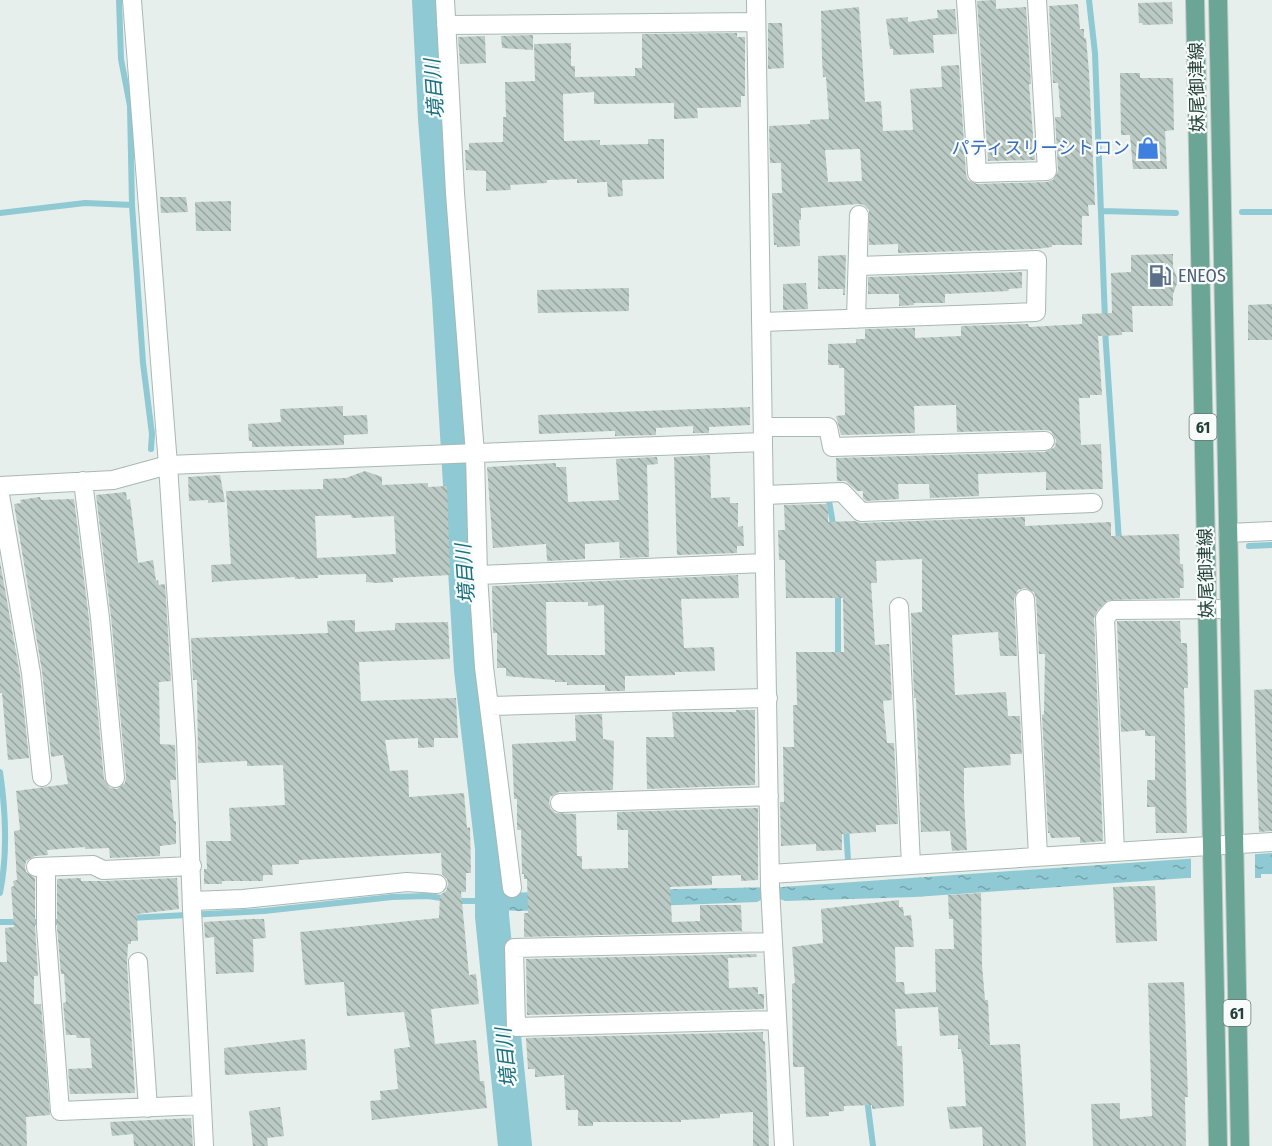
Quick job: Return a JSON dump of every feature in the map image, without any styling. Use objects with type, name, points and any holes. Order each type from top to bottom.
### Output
[{"type":"main road","name":"妹尾御津線","points":[[1195,0],[1218,1146]]},
{"type":"main road","name":"妹尾御津線","points":[[1218,0],[1240,1146]]},
{"type":"street","points":[[132,0],[168,465],[186,741],[204,1146]]},
{"type":"street","points":[[445,0],[465,454],[489,706],[512,888]]},
{"type":"street","points":[[756,0],[770,887],[784,1146]]},
{"type":"street","points":[[966,0],[977,173],[1047,171],[1038,0]]},
{"type":"street","points":[[446,25],[756,22]]},
{"type":"street","points":[[856,319],[860,215]]},
{"type":"street","points":[[761,322],[1036,312],[1037,260],[858,266]]},
{"type":"street","points":[[0,486],[112,480],[168,465],[465,454],[763,435],[828,427],[832,447],[1045,441]]},
{"type":"street","points":[[83,481],[115,778]]},
{"type":"street","points":[[764,495],[842,492],[861,512],[1093,504]]},
{"type":"street","points":[[0,495],[31,673],[42,777]]},
{"type":"street","points":[[1228,532],[1272,531]]},
{"type":"street","points":[[478,575],[765,563]]},
{"type":"street","points":[[1025,599],[1038,856]]},
{"type":"street","points":[[899,607],[911,865]]},
{"type":"street","points":[[1115,852],[1105,618],[1112,610],[1230,609]]},
{"type":"street","points":[[489,706],[768,698]]},
{"type":"street","points":[[560,803],[769,796]]},
{"type":"street","points":[[770,887],[911,865],[1115,852],[1234,849],[1272,843]]},
{"type":"street","points":[[192,866],[104,870],[93,865],[41,867],[60,1112],[202,1105]]},
{"type":"street","points":[[192,910],[243,899],[407,882],[437,884]]},
{"type":"street","points":[[773,942],[514,948],[516,1028],[777,1020]]},
{"type":"street","points":[[138,962],[148,1108]]},
{"type":"street","points":[[1239,1110],[1249,1146]]},
{"type":"street","points":[[1210,1146],[1218,1111]]},
{"type":"water","points":[[1272,853],[1272,874],[1261,874],[1261,878],[1187,878],[915,897],[785,901],[771,898],[757,902],[519,911],[492,910],[491,893],[782,887]]},
{"type":"pier","points":[[1255,851],[1255,880],[1191,880],[1191,856]]},
{"type":"building","points":[[996,0],[996,9],[1026,7],[1035,160],[988,161],[977,1]]},
{"type":"building","points":[[1172,2],[1173,24],[1143,25],[1139,23],[1138,3]]},
{"type":"building","points":[[1078,4],[1080,29],[1084,29],[1084,38],[1086,38],[1095,205],[1088,205],[1089,216],[1082,216],[1082,245],[1052,245],[1052,247],[1036,249],[898,253],[898,244],[869,245],[869,210],[859,204],[801,208],[800,246],[777,247],[774,245],[772,193],[782,193],[781,163],[770,163],[769,126],[810,124],[810,120],[829,119],[826,77],[823,77],[821,11],[859,7],[865,102],[881,101],[883,131],[913,130],[910,89],[942,87],[941,66],[959,65],[966,174],[968,180],[977,184],[1047,182],[1053,180],[1058,171],[1055,117],[1061,117],[1058,83],[1053,83],[1049,6]],"holes":[[[860,149],[862,181],[828,182],[825,150]]]},
{"type":"building","points":[[955,9],[957,34],[933,35],[934,53],[893,55],[886,19],[908,17],[908,22],[938,18],[937,10]]},
{"type":"building","points":[[768,23],[782,23],[784,68],[768,69]]},
{"type":"building","points":[[737,33],[737,37],[745,37],[745,96],[741,96],[741,107],[697,108],[698,118],[674,119],[674,103],[594,104],[594,92],[563,94],[564,141],[600,140],[600,145],[648,144],[648,139],[664,139],[664,179],[622,180],[623,196],[608,197],[607,182],[577,183],[577,179],[547,180],[547,183],[510,185],[511,190],[486,191],[486,171],[466,170],[465,150],[469,150],[469,143],[503,142],[503,117],[506,117],[505,82],[535,81],[534,44],[571,43],[571,66],[575,66],[575,77],[635,76],[635,68],[642,68],[642,34]]},
{"type":"building","points":[[533,35],[533,50],[502,48],[501,36]]},
{"type":"building","points":[[485,36],[486,63],[460,64],[458,37]]},
{"type":"building","points":[[1120,73],[1140,73],[1140,78],[1173,78],[1174,130],[1165,131],[1167,169],[1133,169],[1130,135],[1121,135]]},
{"type":"building","points":[[160,197],[186,197],[188,212],[161,213]]},
{"type":"building","points":[[231,201],[231,231],[196,231],[195,202]]},
{"type":"building","points":[[1173,254],[1173,267],[1178,281],[1173,294],[1173,306],[1132,306],[1133,332],[1098,336],[1102,395],[1079,398],[1081,445],[1101,444],[1103,489],[1046,490],[1046,472],[978,474],[979,496],[930,498],[929,484],[898,484],[899,499],[866,501],[863,498],[863,491],[857,491],[846,481],[837,481],[836,458],[1045,452],[1055,447],[1056,440],[1051,431],[1045,430],[957,432],[956,405],[914,406],[915,433],[841,435],[836,416],[845,415],[844,368],[839,368],[839,365],[828,365],[828,344],[856,343],[856,339],[865,339],[865,329],[915,328],[915,338],[961,336],[961,326],[1028,324],[1029,327],[1082,324],[1082,314],[1112,313],[1111,273],[1131,272],[1131,255]]},
{"type":"building","points":[[846,255],[845,295],[843,295],[843,289],[818,289],[818,256]]},
{"type":"building","points":[[1022,272],[1022,288],[1008,289],[1009,291],[945,294],[945,303],[914,303],[914,305],[899,306],[899,294],[868,294],[868,277]]},
{"type":"building","points":[[806,283],[808,309],[783,310],[783,284]]},
{"type":"building","points":[[629,288],[629,311],[538,313],[537,290]]},
{"type":"building","points":[[1272,304],[1272,340],[1248,340],[1248,305]]},
{"type":"building","points":[[343,406],[343,416],[367,415],[368,434],[344,435],[344,445],[252,447],[252,441],[249,441],[248,424],[281,422],[280,409]]},
{"type":"building","points":[[750,407],[750,425],[709,427],[709,433],[693,433],[693,426],[656,428],[656,435],[615,436],[615,431],[539,434],[538,415]]},
{"type":"building","points":[[710,455],[711,498],[730,497],[730,503],[738,503],[738,527],[743,526],[744,546],[737,546],[737,553],[677,555],[674,457]]},
{"type":"building","points":[[657,457],[658,464],[647,465],[649,557],[620,558],[619,542],[585,544],[585,559],[547,561],[546,544],[493,548],[487,467],[556,463],[556,467],[566,467],[568,502],[619,500],[616,459]]},
{"type":"building","points":[[365,471],[382,477],[382,485],[428,483],[428,487],[447,486],[450,575],[393,578],[393,582],[377,583],[366,582],[366,574],[212,582],[211,565],[231,564],[226,491],[323,489],[323,479],[346,478]],"holes":[[[351,515],[352,518],[394,516],[396,554],[317,558],[315,516]]]},
{"type":"building","points":[[220,475],[225,502],[189,501],[188,477]]},
{"type":"building","points":[[126,492],[127,500],[130,499],[138,563],[153,560],[156,581],[158,580],[159,585],[165,584],[171,681],[159,682],[160,744],[175,745],[176,780],[170,780],[174,821],[176,821],[176,844],[160,846],[160,856],[110,858],[109,848],[85,849],[85,847],[47,850],[48,855],[35,856],[26,861],[26,872],[35,878],[38,976],[34,976],[34,1004],[41,1004],[50,1115],[26,1117],[27,1146],[0,1146],[0,962],[7,962],[5,928],[14,927],[11,887],[14,886],[13,881],[17,880],[14,831],[20,830],[16,791],[68,784],[63,755],[51,757],[42,671],[14,504],[21,503],[20,500],[40,497],[41,500],[74,499],[89,619],[104,779],[110,788],[117,789],[125,783],[126,777],[111,617],[96,495]]},
{"type":"building","points":[[828,504],[828,522],[861,523],[1025,517],[1025,526],[1111,522],[1111,536],[1179,534],[1184,588],[1180,588],[1180,598],[1108,600],[1097,611],[1094,618],[1103,841],[1080,843],[1080,837],[1051,838],[1048,833],[1042,715],[1044,714],[1045,654],[1039,654],[1036,598],[1034,592],[1025,588],[1018,590],[1014,599],[1017,656],[1000,656],[998,632],[952,635],[955,695],[1006,692],[1008,716],[1020,716],[1022,754],[1010,754],[1011,765],[964,768],[967,850],[952,851],[950,831],[921,832],[911,613],[922,612],[922,559],[876,561],[877,583],[871,583],[875,645],[889,644],[892,700],[883,701],[887,743],[894,743],[898,824],[876,825],[876,832],[842,834],[842,850],[816,851],[816,844],[781,846],[780,802],[784,802],[783,747],[794,747],[793,705],[797,705],[796,652],[844,652],[844,648],[843,598],[786,598],[785,560],[779,560],[778,530],[785,530],[784,505]]},
{"type":"building","points":[[0,561],[20,675],[29,758],[8,760],[2,693],[0,693]]},
{"type":"building","points":[[738,575],[739,598],[681,599],[684,648],[714,647],[715,671],[625,676],[625,691],[605,691],[605,685],[567,685],[567,682],[555,682],[555,680],[506,676],[506,668],[497,668],[497,633],[493,633],[492,586]],"holes":[[[546,602],[588,602],[588,606],[604,605],[605,655],[547,655]]]},
{"type":"building","points":[[355,620],[355,632],[395,630],[395,623],[448,622],[450,659],[359,662],[361,701],[456,698],[458,738],[434,738],[434,747],[418,748],[418,738],[385,740],[390,771],[408,770],[409,797],[464,793],[467,828],[470,827],[471,873],[466,873],[466,892],[461,892],[469,975],[476,974],[479,1004],[431,1009],[435,1044],[476,1040],[480,1081],[484,1081],[487,1108],[372,1120],[370,1101],[381,1100],[380,1091],[398,1089],[394,1049],[410,1047],[404,1012],[347,1016],[344,982],[305,985],[300,932],[439,918],[440,895],[446,891],[448,884],[442,874],[441,853],[299,860],[299,864],[272,865],[273,875],[263,875],[263,881],[222,881],[222,884],[204,884],[204,869],[207,869],[206,841],[231,841],[229,808],[285,805],[283,765],[247,766],[247,761],[198,763],[197,680],[193,680],[191,638],[328,633],[327,621]]},
{"type":"building","points":[[1117,621],[1180,621],[1181,643],[1187,643],[1188,688],[1184,688],[1187,833],[1156,833],[1155,807],[1147,807],[1147,780],[1155,780],[1155,736],[1145,736],[1145,730],[1121,732]]},
{"type":"building","points":[[1272,689],[1272,831],[1259,832],[1254,690]]},
{"type":"building","points":[[736,710],[755,710],[755,785],[647,789],[646,737],[674,737],[672,712],[736,712]]},
{"type":"building","points":[[602,714],[603,739],[614,741],[613,790],[559,792],[550,797],[549,803],[555,813],[576,814],[577,856],[582,856],[582,869],[628,868],[628,830],[617,830],[617,812],[758,808],[758,880],[741,881],[741,875],[712,876],[712,885],[670,887],[672,922],[700,921],[700,905],[741,905],[742,931],[756,931],[524,937],[524,913],[528,913],[527,879],[524,879],[524,874],[522,874],[521,830],[517,830],[512,744],[576,741],[575,715]]},
{"type":"building","points":[[81,878],[81,881],[104,881],[177,878],[179,909],[137,914],[138,941],[131,941],[131,944],[128,944],[127,963],[135,1093],[70,1094],[68,1069],[92,1068],[90,1038],[66,1035],[63,1003],[66,1002],[64,974],[61,974],[57,927],[57,879]]},
{"type":"building","points":[[1155,886],[1157,941],[1116,943],[1113,887]]},
{"type":"building","points":[[981,893],[982,965],[985,1000],[988,1000],[990,1045],[1020,1044],[1026,1146],[983,1146],[982,1127],[950,1129],[947,1107],[966,1106],[963,1061],[961,1049],[958,1049],[958,1035],[940,1036],[938,1007],[895,1009],[897,1046],[902,1046],[904,1106],[872,1109],[872,1105],[844,1106],[844,1111],[829,1112],[829,1116],[806,1117],[804,1067],[793,1067],[792,984],[795,983],[792,947],[823,943],[821,909],[899,900],[899,907],[903,907],[904,916],[911,915],[914,947],[895,947],[896,982],[904,982],[905,994],[936,992],[935,949],[954,949],[953,919],[949,919],[948,895]]},
{"type":"building","points":[[264,919],[266,938],[253,939],[254,972],[216,974],[214,937],[205,938],[204,922]]},
{"type":"building","points":[[756,954],[757,957],[728,958],[729,988],[758,987],[758,994],[764,994],[764,1009],[527,1015],[526,959]]},
{"type":"building","points":[[1184,982],[1188,1097],[1185,1097],[1186,1146],[1093,1146],[1091,1104],[1120,1103],[1120,1119],[1152,1116],[1148,983]]},
{"type":"building","points":[[763,1032],[769,1146],[753,1146],[753,1112],[720,1114],[720,1118],[681,1120],[681,1122],[593,1122],[593,1126],[578,1126],[578,1110],[566,1110],[564,1075],[535,1077],[535,1069],[528,1069],[526,1038]]},
{"type":"building","points":[[305,1039],[307,1070],[225,1075],[224,1048]]},
{"type":"building","points":[[280,1107],[284,1136],[267,1138],[268,1146],[253,1146],[249,1111]]},
{"type":"building","points":[[191,1118],[193,1146],[134,1146],[133,1134],[112,1136],[110,1122]]},
{"type":"waterway","points":[[119,0],[121,59],[130,106],[132,205],[143,363],[152,434],[151,449]]},
{"type":"waterway","name":"境目川","points":[[429,0],[471,670],[492,848],[492,916],[515,1146]]},
{"type":"waterway","points":[[1089,0],[1095,53],[1105,320]]},
{"type":"waterway","points":[[0,213],[85,203],[132,205]]},
{"type":"waterway","points":[[1101,211],[1176,213]]},
{"type":"waterway","points":[[1242,212],[1272,212]]},
{"type":"waterway","points":[[1105,330],[1119,541]]},
{"type":"waterway","points":[[829,501],[834,530]]},
{"type":"waterway","points":[[1249,546],[1272,545]]},
{"type":"waterway","points":[[838,591],[838,658]]},
{"type":"waterway","points":[[0,772],[5,833],[0,893]]},
{"type":"waterway","points":[[846,827],[848,860]]},
{"type":"waterway","points":[[129,918],[264,911],[392,897],[428,896],[461,901],[498,901]]},
{"type":"waterway","points":[[0,922],[65,922]]},
{"type":"waterway","points":[[867,1099],[873,1146]]},
{"type":"place","name":"パティスリーシトロン","points":[[1148,148]]},
{"type":"place","name":"ENEOS","points":[[1160,276]]}]
